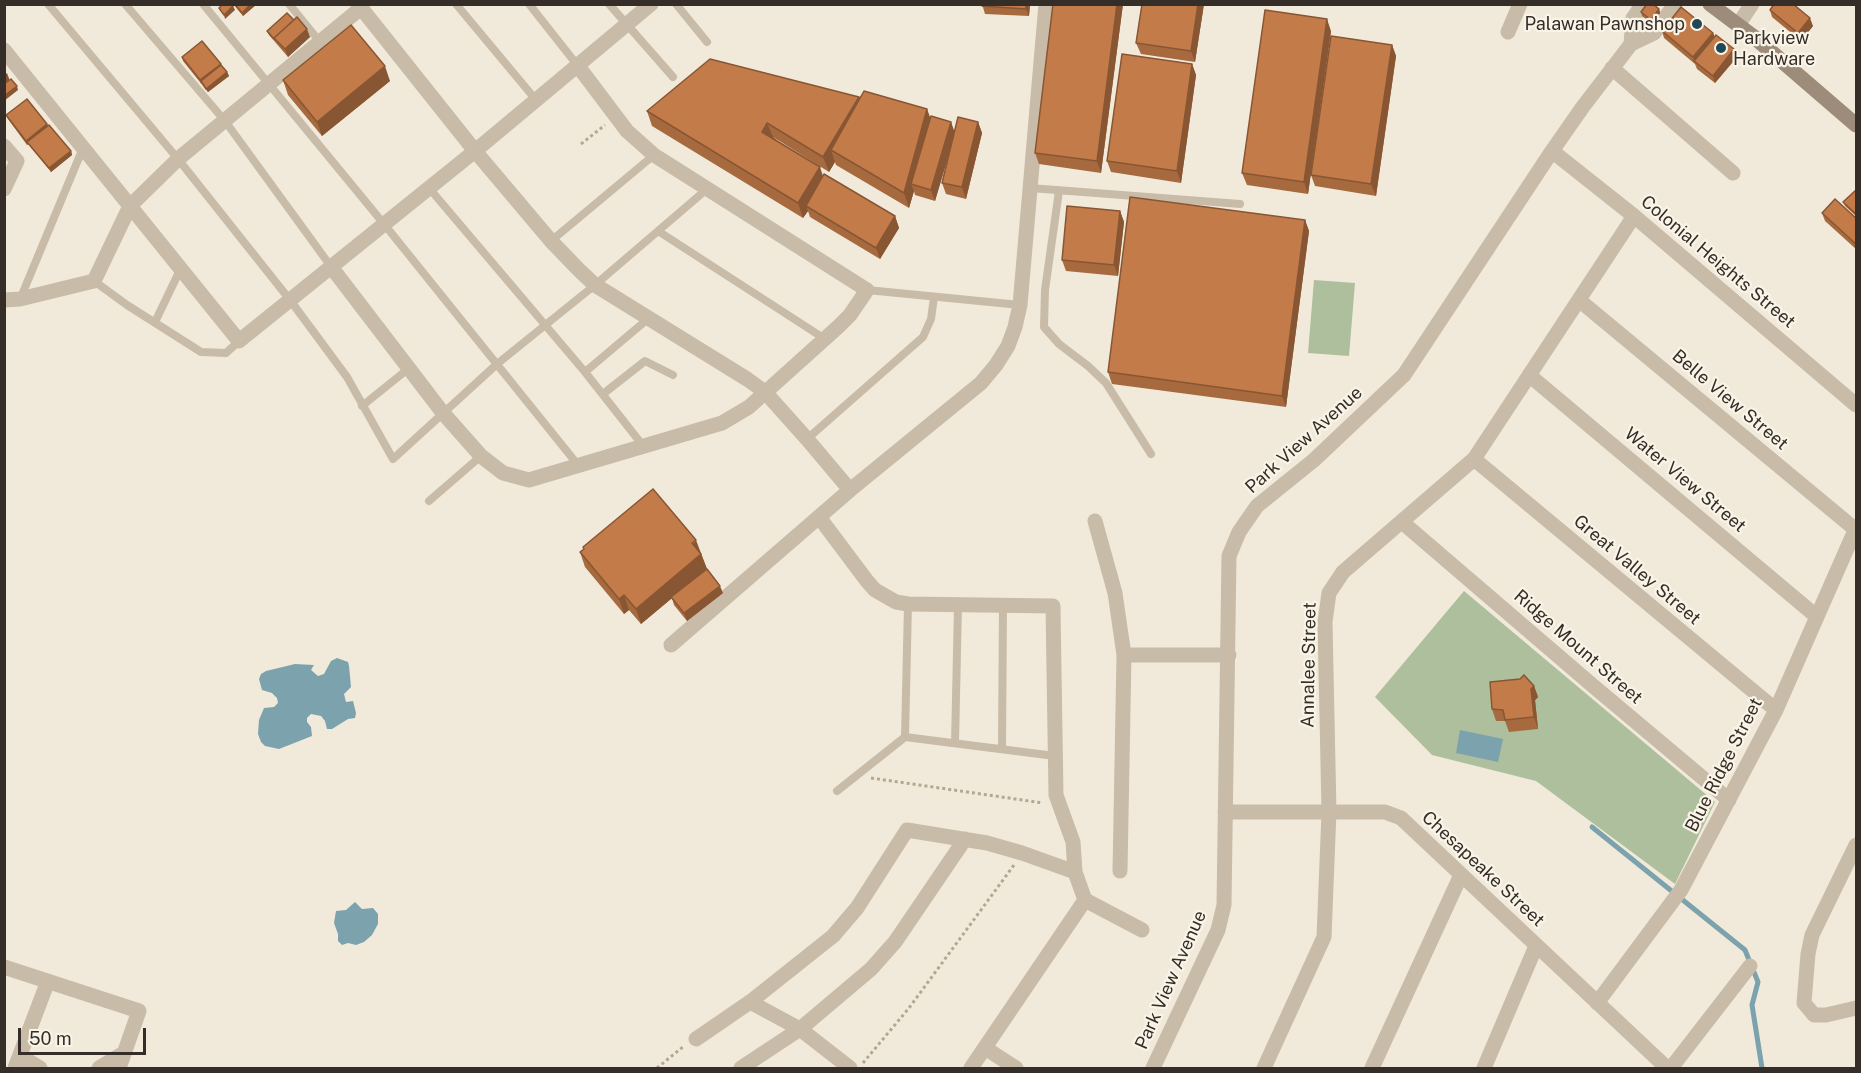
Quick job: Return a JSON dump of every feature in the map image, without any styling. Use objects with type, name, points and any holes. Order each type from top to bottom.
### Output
[{"type":"main road","points":[[1710,4],[1857,125]]},
{"type":"street","points":[[4,50],[240,341],[475,151],[651,4]]},
{"type":"street","points":[[671,645],[850,490],[981,383],[1008,346],[1020,305],[1046,4]]},
{"type":"street","points":[[1508,32],[1520,4]]},
{"type":"street","points":[[1631,44],[1633,18],[1643,4]]},
{"type":"street","name":"Park View Avenue","points":[[1153,1068],[1218,930],[1224,905],[1229,556],[1239,532],[1257,506],[1314,460],[1404,375],[1552,151],[1612,68],[1631,44],[1654,33],[1675,4]]},
{"type":"street","points":[[1738,25],[1752,4]]},
{"type":"street","points":[[4,300],[20,299],[94,281],[130,206],[178,159],[320,42],[360,6],[550,241],[595,285],[765,392],[850,490]]},
{"type":"street","points":[[332,268],[443,413],[481,456],[503,473],[529,480],[723,423],[738,415],[850,315],[867,290],[654,155],[639,143],[578,66]]},
{"type":"street","points":[[1612,68],[1733,173]]},
{"type":"street","points":[[4,146],[17,161],[4,189]]},
{"type":"street","name":"Colonial Heights Street","points":[[1552,151],[1634,216],[1857,405]]},
{"type":"street","name":"Annalee Street","points":[[1264,1068],[1324,937],[1329,812],[1326,622],[1329,593],[1343,572],[1474,459],[1634,216]]},
{"type":"street","name":"Belle View Street","points":[[1579,300],[1856,529]]},
{"type":"street","name":"Water View Street","points":[[1529,375],[1816,616]]},
{"type":"street","name":"Great Valley Street","points":[[1474,459],[1776,710]]},
{"type":"street","points":[[819,517],[875,590],[896,602],[1053,606],[1056,795],[1073,842],[1075,872],[1085,900],[1142,930]]},
{"type":"street","points":[[1095,521],[1115,593],[1124,655],[1120,871]]},
{"type":"street","name":"Ridge Mount Street","points":[[1402,522],[1729,800]]},
{"type":"street","name":"Blue Ridge Street","points":[[1597,1003],[1681,890],[1776,710],[1856,529]]},
{"type":"street","points":[[1124,655],[1229,655]]},
{"type":"street","name":"Chesapeake Street","points":[[1225,812],[1384,812],[1401,819],[1669,1068]]},
{"type":"street","points":[[696,1039],[750,1002],[833,936],[857,908],[907,830],[987,843],[1075,872]]},
{"type":"street","points":[[741,1068],[800,1029],[856,983],[883,956],[931,891],[965,839]]},
{"type":"street","points":[[1857,845],[1812,935],[1804,1003],[1814,1015],[1826,1016],[1857,1008]]},
{"type":"street","points":[[1372,1068],[1461,875]]},
{"type":"street","points":[[971,1068],[1085,900]]},
{"type":"street","points":[[1487,1068],[1536,945]]},
{"type":"street","points":[[1669,1068],[1750,966]]},
{"type":"street","points":[[4,967],[139,1011],[118,1068]]},
{"type":"street","points":[[39,1068],[17,1062],[48,981]]},
{"type":"street","points":[[750,1002],[800,1029],[841,1066]]},
{"type":"street","points":[[985,1048],[1016,1068]]},
{"type":"street","points":[[99,1068],[124,1053]]},
{"type":"lane","points":[[48,4],[178,159],[290,300],[347,377],[393,459],[496,364],[595,285],[707,189]]},
{"type":"lane","points":[[125,4],[225,121],[332,268]]},
{"type":"lane","points":[[203,4],[578,465]]},
{"type":"lane","points":[[289,4],[320,42]]},
{"type":"lane","points":[[456,4],[536,100]]},
{"type":"lane","points":[[529,4],[578,66]]},
{"type":"lane","points":[[609,4],[673,77]]},
{"type":"lane","points":[[676,4],[707,42]]},
{"type":"lane","points":[[20,299],[84,147]]},
{"type":"lane","points":[[550,241],[654,155]]},
{"type":"lane","points":[[429,188],[585,372],[644,447]]},
{"type":"lane","points":[[1029,189],[1240,204]]},
{"type":"lane","points":[[1059,191],[1045,290],[1044,327],[1059,344],[1106,383],[1151,454]]},
{"type":"lane","points":[[658,231],[825,339]]},
{"type":"lane","points":[[155,321],[181,268]]},
{"type":"lane","points":[[94,281],[201,352],[226,353],[240,341]]},
{"type":"lane","points":[[867,290],[1020,305]]},
{"type":"lane","points":[[807,439],[923,337],[931,319],[934,297]]},
{"type":"lane","points":[[585,372],[649,318]]},
{"type":"lane","points":[[603,394],[645,361],[673,375]]},
{"type":"lane","points":[[362,406],[408,369]]},
{"type":"lane","points":[[429,501],[481,456]]},
{"type":"lane","points":[[905,737],[908,604]]},
{"type":"lane","points":[[955,743],[958,605]]},
{"type":"lane","points":[[1002,749],[1004,605]]},
{"type":"lane","points":[[837,791],[905,737],[1056,756]]},
{"type":"path","points":[[581,144],[616,116]]},
{"type":"path","points":[[858,776],[1059,806]]},
{"type":"path","points":[[858,1068],[909,1008],[1022,853]]},
{"type":"path","points":[[657,1068],[676,1051],[696,1039]]},
{"type":"green space","points":[[1314,280],[1355,283],[1349,356],[1308,353]]},
{"type":"green space","points":[[1464,591],[1715,802],[1675,884],[1536,781],[1432,755],[1375,697]]},
{"type":"water","points":[[337,658],[348,662],[351,687],[344,694],[346,702],[353,701],[355,718],[348,719],[332,729],[327,729],[321,716],[311,714],[307,722],[311,727],[312,736],[279,749],[265,746],[258,734],[259,720],[264,708],[274,707],[278,703],[272,693],[262,690],[259,679],[261,674],[295,664],[314,665],[311,670],[318,676],[324,674],[331,661]]},
{"type":"water","points":[[1460,730],[1503,739],[1498,762],[1456,753]]},
{"type":"water","points":[[355,902],[362,909],[373,908],[378,914],[378,924],[372,935],[364,942],[356,945],[348,943],[342,945],[338,941],[334,923],[336,911],[346,910]]},
{"type":"building","points":[[223,4],[233,6],[224,15],[219,8]]},
{"type":"building","points":[[235,4],[251,4],[242,13]]},
{"type":"building","points":[[982,4],[1026,4],[1026,9],[982,6]]},
{"type":"building","points":[[1053,4],[1117,4],[1097,161],[1035,153]]},
{"type":"building","points":[[1142,4],[1198,4],[1191,51],[1136,43]]},
{"type":"building","points":[[1647,4],[1653,4],[1659,9],[1651,20],[1641,12]]},
{"type":"building","points":[[1774,4],[1793,4],[1810,18],[1798,33],[1770,10]]},
{"type":"building","points":[[1681,7],[1713,33],[1693,57],[1662,31]]},
{"type":"building","points":[[1265,10],[1327,19],[1304,182],[1242,173]]},
{"type":"building","points":[[287,13],[294,20],[274,39],[267,31]]},
{"type":"building","points":[[297,17],[307,29],[285,49],[274,38]]},
{"type":"building","points":[[351,25],[385,66],[317,122],[283,80]]},
{"type":"building","points":[[1716,35],[1734,49],[1713,76],[1694,61]]},
{"type":"building","points":[[1331,36],[1392,45],[1371,184],[1311,175]]},
{"type":"building","points":[[202,41],[221,64],[200,80],[182,57]]},
{"type":"building","points":[[1122,54],[1192,64],[1177,171],[1107,161]]},
{"type":"building","points":[[710,59],[859,97],[823,157],[767,123],[762,132],[820,167],[798,203],[647,111]]},
{"type":"building","points":[[221,65],[227,72],[206,89],[201,81]]},
{"type":"building","points":[[11,79],[17,86],[4,96],[4,84]]},
{"type":"building","points":[[864,91],[927,109],[904,193],[831,150]]},
{"type":"building","points":[[27,99],[47,124],[26,141],[6,115]]},
{"type":"building","points":[[931,116],[951,122],[931,190],[911,184]]},
{"type":"building","points":[[958,117],[978,122],[962,187],[942,183]]},
{"type":"building","points":[[49,125],[71,151],[49,168],[27,142]]},
{"type":"building","points":[[824,174],[895,216],[876,248],[806,206]]},
{"type":"building","points":[[1857,189],[1857,215],[1843,202]]},
{"type":"building","points":[[1130,197],[1305,220],[1282,396],[1108,372]]},
{"type":"building","points":[[1835,199],[1857,219],[1857,245],[1822,213]]},
{"type":"building","points":[[1067,206],[1120,211],[1114,265],[1062,260]]},
{"type":"building","points":[[653,489],[696,540],[692,543],[701,554],[636,609],[624,595],[619,599],[580,552],[584,549],[583,547]]},
{"type":"building","points":[[707,569],[720,586],[684,613],[671,597]]},
{"type":"building","points":[[1524,675],[1534,686],[1531,689],[1534,717],[1505,720],[1503,710],[1492,709],[1490,682],[1520,679]]},
{"type":"waterway","points":[[1592,827],[1745,950],[1758,982],[1752,1005],[1762,1068]]},
{"type":"place","name":"Palawan Pawnshop","points":[[1697,24]]},
{"type":"place","name":"Parkview Hardware","points":[[1721,48]]}]
